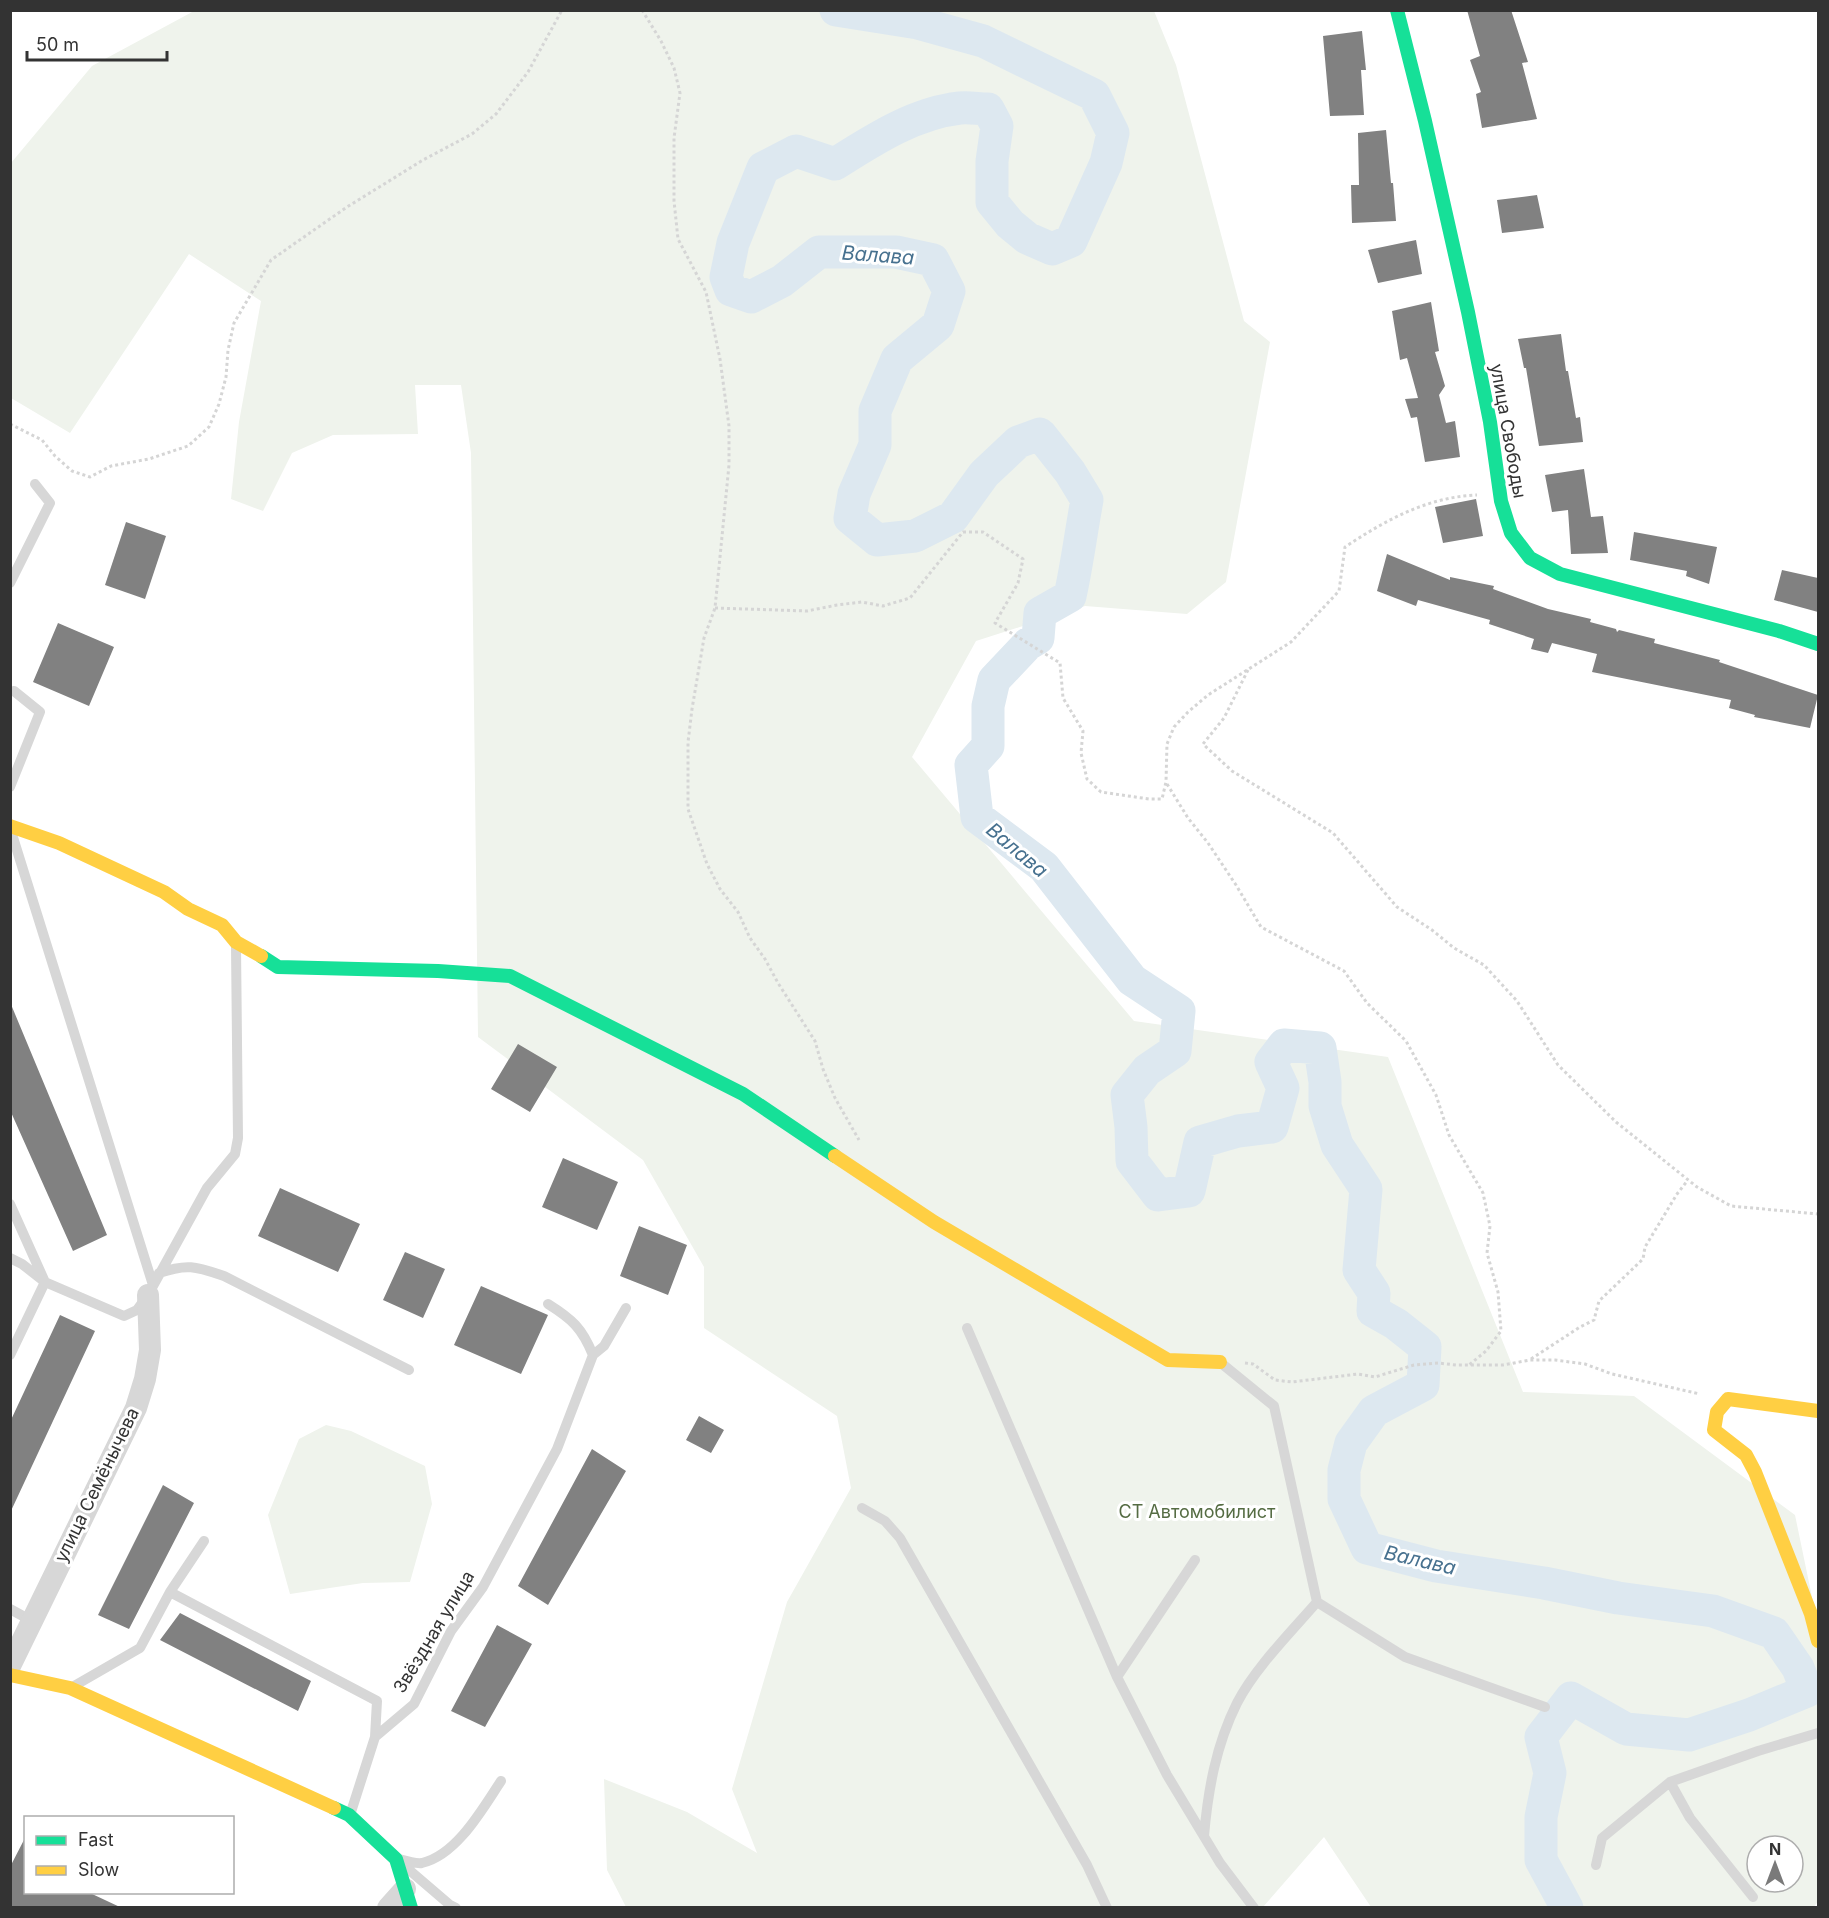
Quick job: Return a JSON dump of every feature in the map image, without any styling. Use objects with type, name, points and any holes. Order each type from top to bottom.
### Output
[{"type":"street","name":"улица Свободы","points":[[1397,10],[1425,121],[1468,312],[1490,422],[1500,495],[1511,533],[1530,558],[1560,574],[1779,631],[1818,644]]},
{"type":"street","points":[[10,827],[59,843],[164,892],[188,909],[222,925],[236,942],[264,957],[278,968],[438,971],[510,976],[742,1094],[934,1222],[1168,1360],[1220,1362]]},
{"type":"street","name":"улица Семёнычева","points":[[10,1666],[16,1643],[32,1621],[136,1408],[145,1379],[150,1350],[151,1290]]},
{"type":"street","points":[[1818,1411],[1728,1399],[1717,1412],[1714,1430],[1746,1455],[1755,1472],[1811,1614],[1818,1641]]},
{"type":"street","points":[[10,1674],[70,1688],[350,1815],[396,1859],[408,1898],[388,1908]]},
{"type":"lane","points":[[10,583],[50,503],[35,484]]},
{"type":"lane","points":[[10,787],[40,712],[14,691]]},
{"type":"lane","points":[[10,827],[151,1290]]},
{"type":"lane","points":[[10,1258],[22,1264],[45,1282],[124,1316],[137,1310],[151,1290],[207,1188],[235,1154],[238,1138],[236,942]]},
{"type":"lane","points":[[10,1204],[45,1282],[10,1356]]},
{"type":"lane","points":[[159,1273],[178,1266],[200,1268],[224,1276],[409,1370]]},
{"type":"lane","points":[[548,1304],[571,1318],[584,1335],[592,1355],[604,1346],[626,1308]]},
{"type":"lane","points":[[967,1328],[1117,1677],[1167,1775],[1220,1863],[1254,1908]]},
{"type":"lane","name":"Звёздная улица","points":[[375,1737],[414,1704],[451,1631],[483,1587],[557,1449],[592,1355]]},
{"type":"lane","points":[[1220,1362],[1274,1406],[1317,1602],[1405,1657],[1545,1707]]},
{"type":"lane","points":[[862,1508],[885,1521],[900,1538],[1082,1855],[1107,1908]]},
{"type":"lane","points":[[70,1688],[140,1648],[171,1592],[204,1541]]},
{"type":"lane","points":[[1117,1677],[1196,1560]]},
{"type":"lane","points":[[171,1592],[377,1701],[375,1737],[350,1815]]},
{"type":"lane","points":[[1204,1836],[1207,1799],[1215,1760],[1238,1702],[1265,1662],[1317,1602]]},
{"type":"lane","points":[[10,1609],[32,1621]]},
{"type":"lane","points":[[1596,1865],[1602,1838],[1670,1782],[1818,1733]]},
{"type":"lane","points":[[396,1859],[421,1863],[440,1856],[468,1830],[501,1781]]},
{"type":"lane","points":[[1670,1782],[1690,1818],[1753,1897]]},
{"type":"lane","points":[[396,1859],[456,1908]]},
{"type":"path","points":[[10,424],[42,440],[72,471],[90,477],[111,466],[149,459],[188,446],[208,428],[219,404],[226,377],[228,350],[234,323],[271,260],[347,207],[423,160],[471,134],[496,114],[528,72],[562,10]]},
{"type":"path","points":[[642,10],[674,68],[680,93],[674,138],[674,201],[678,238],[706,292],[720,358],[729,426],[729,465],[715,608],[704,638],[688,742],[688,809],[707,864],[720,889],[738,912],[750,938],[815,1041],[835,1098],[860,1143]]},
{"type":"path","points":[[715,608],[807,611],[837,604],[862,602],[883,606],[910,598],[963,532],[983,532],[1023,559],[1018,583],[995,623],[1060,663],[1063,698],[1083,731],[1081,753],[1086,778],[1101,792],[1149,799],[1162,798],[1166,782],[1167,744],[1174,727],[1208,695],[1291,642],[1339,591],[1346,547],[1383,523],[1436,500],[1463,495],[1500,495]]},
{"type":"path","points":[[1249,669],[1224,718],[1203,744],[1232,771],[1333,833],[1397,907],[1454,948],[1484,965],[1517,1001],[1558,1065],[1616,1122],[1697,1187],[1731,1206],[1818,1214]]},
{"type":"path","points":[[1166,782],[1188,818],[1236,885],[1261,927],[1344,971],[1367,1003],[1406,1041],[1436,1095],[1449,1135],[1483,1193],[1490,1226],[1487,1253],[1498,1292],[1501,1331],[1486,1351],[1469,1365]]},
{"type":"path","points":[[1530,1360],[1594,1320],[1599,1301],[1643,1259],[1645,1248],[1688,1179]]},
{"type":"path","points":[[1220,1362],[1231,1360],[1253,1364],[1275,1380],[1292,1382],[1358,1374],[1375,1377],[1414,1365],[1438,1363],[1503,1365],[1530,1360],[1555,1360],[1585,1364],[1612,1374],[1728,1399]]},
{"type":"green space","name":"СТ Автомобилист","points":[[194,11],[1154,11],[1176,65],[1244,321],[1270,342],[1226,582],[1187,614],[1085,606],[976,641],[912,757],[1134,1021],[1388,1057],[1523,1392],[1634,1396],[1795,1515],[1818,1626],[1818,1901],[1814,1907],[1371,1907],[1324,1837],[1263,1907],[626,1907],[607,1870],[604,1779],[687,1812],[757,1853],[732,1789],[787,1602],[851,1488],[837,1416],[704,1328],[704,1267],[643,1160],[478,1037],[471,453],[461,385],[415,385],[418,434],[333,435],[292,453],[263,511],[231,499],[239,422],[261,301],[189,254],[70,433],[11,398],[11,163],[92,66]]},
{"type":"green space","points":[[326,1425],[351,1431],[425,1466],[432,1504],[410,1582],[363,1583],[290,1594],[268,1515],[299,1439]]},
{"type":"building","points":[[1467,10],[1511,10],[1528,62],[1522,63],[1537,119],[1482,128],[1476,94],[1481,92],[1470,60],[1480,56]]},
{"type":"building","points":[[1362,31],[1366,70],[1361,70],[1364,115],[1330,116],[1323,36]]},
{"type":"building","points":[[1386,130],[1396,221],[1352,223],[1351,185],[1359,185],[1358,133]]},
{"type":"building","points":[[1537,195],[1544,228],[1502,233],[1497,200]]},
{"type":"building","points":[[1416,240],[1422,274],[1378,283],[1368,250]]},
{"type":"building","points":[[1431,302],[1439,351],[1435,352],[1445,386],[1439,395],[1446,423],[1455,421],[1460,457],[1425,462],[1417,417],[1411,418],[1405,399],[1418,398],[1407,358],[1400,360],[1392,311]]},
{"type":"building","points":[[1561,334],[1566,371],[1568,371],[1576,418],[1580,417],[1583,442],[1539,446],[1526,368],[1524,368],[1518,339]]},
{"type":"building","points":[[1584,469],[1591,517],[1603,516],[1608,553],[1571,554],[1568,510],[1552,512],[1545,475]]},
{"type":"building","points":[[1476,499],[1483,536],[1443,543],[1435,507]]},
{"type":"building","points":[[126,522],[166,536],[145,599],[105,585]]},
{"type":"building","points":[[1634,532],[1717,547],[1709,584],[1686,576],[1687,571],[1630,560]]},
{"type":"building","points":[[1387,554],[1450,580],[1450,577],[1494,586],[1493,589],[1548,609],[1591,619],[1590,622],[1616,629],[1617,632],[1619,630],[1655,639],[1654,643],[1720,660],[1719,662],[1818,695],[1810,728],[1754,717],[1755,715],[1729,708],[1731,700],[1592,672],[1597,654],[1552,643],[1548,653],[1531,649],[1534,639],[1489,624],[1490,620],[1418,600],[1416,606],[1377,591]]},
{"type":"building","points":[[1782,570],[1818,578],[1818,612],[1774,600]]},
{"type":"building","points":[[58,623],[114,647],[89,706],[33,682]]},
{"type":"building","points":[[10,1002],[107,1235],[73,1251],[10,1110]]},
{"type":"building","points":[[518,1044],[557,1067],[530,1112],[491,1089]]},
{"type":"building","points":[[563,1158],[618,1182],[597,1230],[542,1207]]},
{"type":"building","points":[[280,1188],[360,1224],[338,1272],[258,1236]]},
{"type":"building","points":[[639,1226],[687,1245],[668,1295],[620,1276]]},
{"type":"building","points":[[405,1252],[445,1269],[423,1318],[383,1300]]},
{"type":"building","points":[[481,1286],[548,1315],[521,1374],[454,1345]]},
{"type":"building","points":[[60,1315],[95,1331],[10,1513],[10,1422]]},
{"type":"building","points":[[699,1416],[724,1430],[711,1453],[686,1440]]},
{"type":"building","points":[[592,1449],[626,1471],[548,1605],[518,1586]]},
{"type":"building","points":[[163,1485],[194,1503],[129,1629],[98,1615]]},
{"type":"building","points":[[180,1613],[311,1681],[298,1711],[160,1640]]},
{"type":"building","points":[[497,1625],[532,1644],[485,1727],[451,1711]]},
{"type":"building","points":[[24,1840],[24,1894],[92,1894],[122,1908],[10,1908],[10,1867]]},
{"type":"waterway","name":"Валава","points":[[836,10],[918,23],[983,41],[1094,95],[1113,133],[1106,163],[1071,241],[1052,249],[1027,238],[1010,224],[992,202],[992,161],[997,126],[988,109],[960,108],[926,115],[894,129],[835,164],[796,151],[763,168],[733,243],[726,277],[731,290],[751,297],[782,281],[819,252],[896,252],[933,260],[949,291],[938,325],[897,359],[875,411],[875,445],[854,494],[850,518],[877,540],[915,536],[953,517],[984,474],[1018,442],[1040,434],[1070,472],[1087,500],[1070,596],[1040,613],[1038,638],[1028,644],[994,680],[988,706],[988,746],[971,765],[977,817],[1044,867],[1132,980],[1179,1011],[1175,1051],[1147,1070],[1127,1095],[1132,1161],[1158,1195],[1189,1191],[1200,1142],[1238,1131],[1272,1127],[1283,1088],[1271,1062],[1284,1045],[1320,1048],[1325,1082],[1325,1106],[1337,1145],[1366,1189],[1359,1270],[1374,1293],[1373,1311],[1396,1324],[1425,1347],[1423,1385],[1374,1411],[1351,1443],[1344,1470],[1344,1499],[1367,1548],[1436,1566],[1544,1583],[1618,1598],[1713,1611],[1774,1633],[1798,1668],[1807,1691],[1749,1715],[1689,1735],[1626,1729],[1571,1698],[1541,1737],[1550,1773],[1541,1817],[1541,1860],[1567,1908]]},
{"type":"traffic: fast","points":[[1397,10],[1425,121],[1468,312],[1490,422],[1501,501],[1511,533],[1530,558],[1560,574],[1779,631],[1818,644]]},
{"type":"traffic: fast","points":[[261,956],[278,967],[438,971],[510,976],[743,1094],[835,1156]]},
{"type":"traffic: fast","points":[[334,1808],[349,1815],[396,1859],[411,1908]]},
{"type":"traffic: slow","points":[[10,826],[59,843],[164,892],[188,909],[222,925],[236,942],[261,956]]},
{"type":"traffic: slow","points":[[835,1156],[934,1222],[1168,1360],[1220,1362]]},
{"type":"traffic: slow","points":[[1818,1411],[1728,1399],[1717,1412],[1714,1430],[1746,1455],[1755,1472],[1811,1614],[1818,1641]]},
{"type":"traffic: slow","points":[[10,1675],[70,1688],[334,1808]]}]
